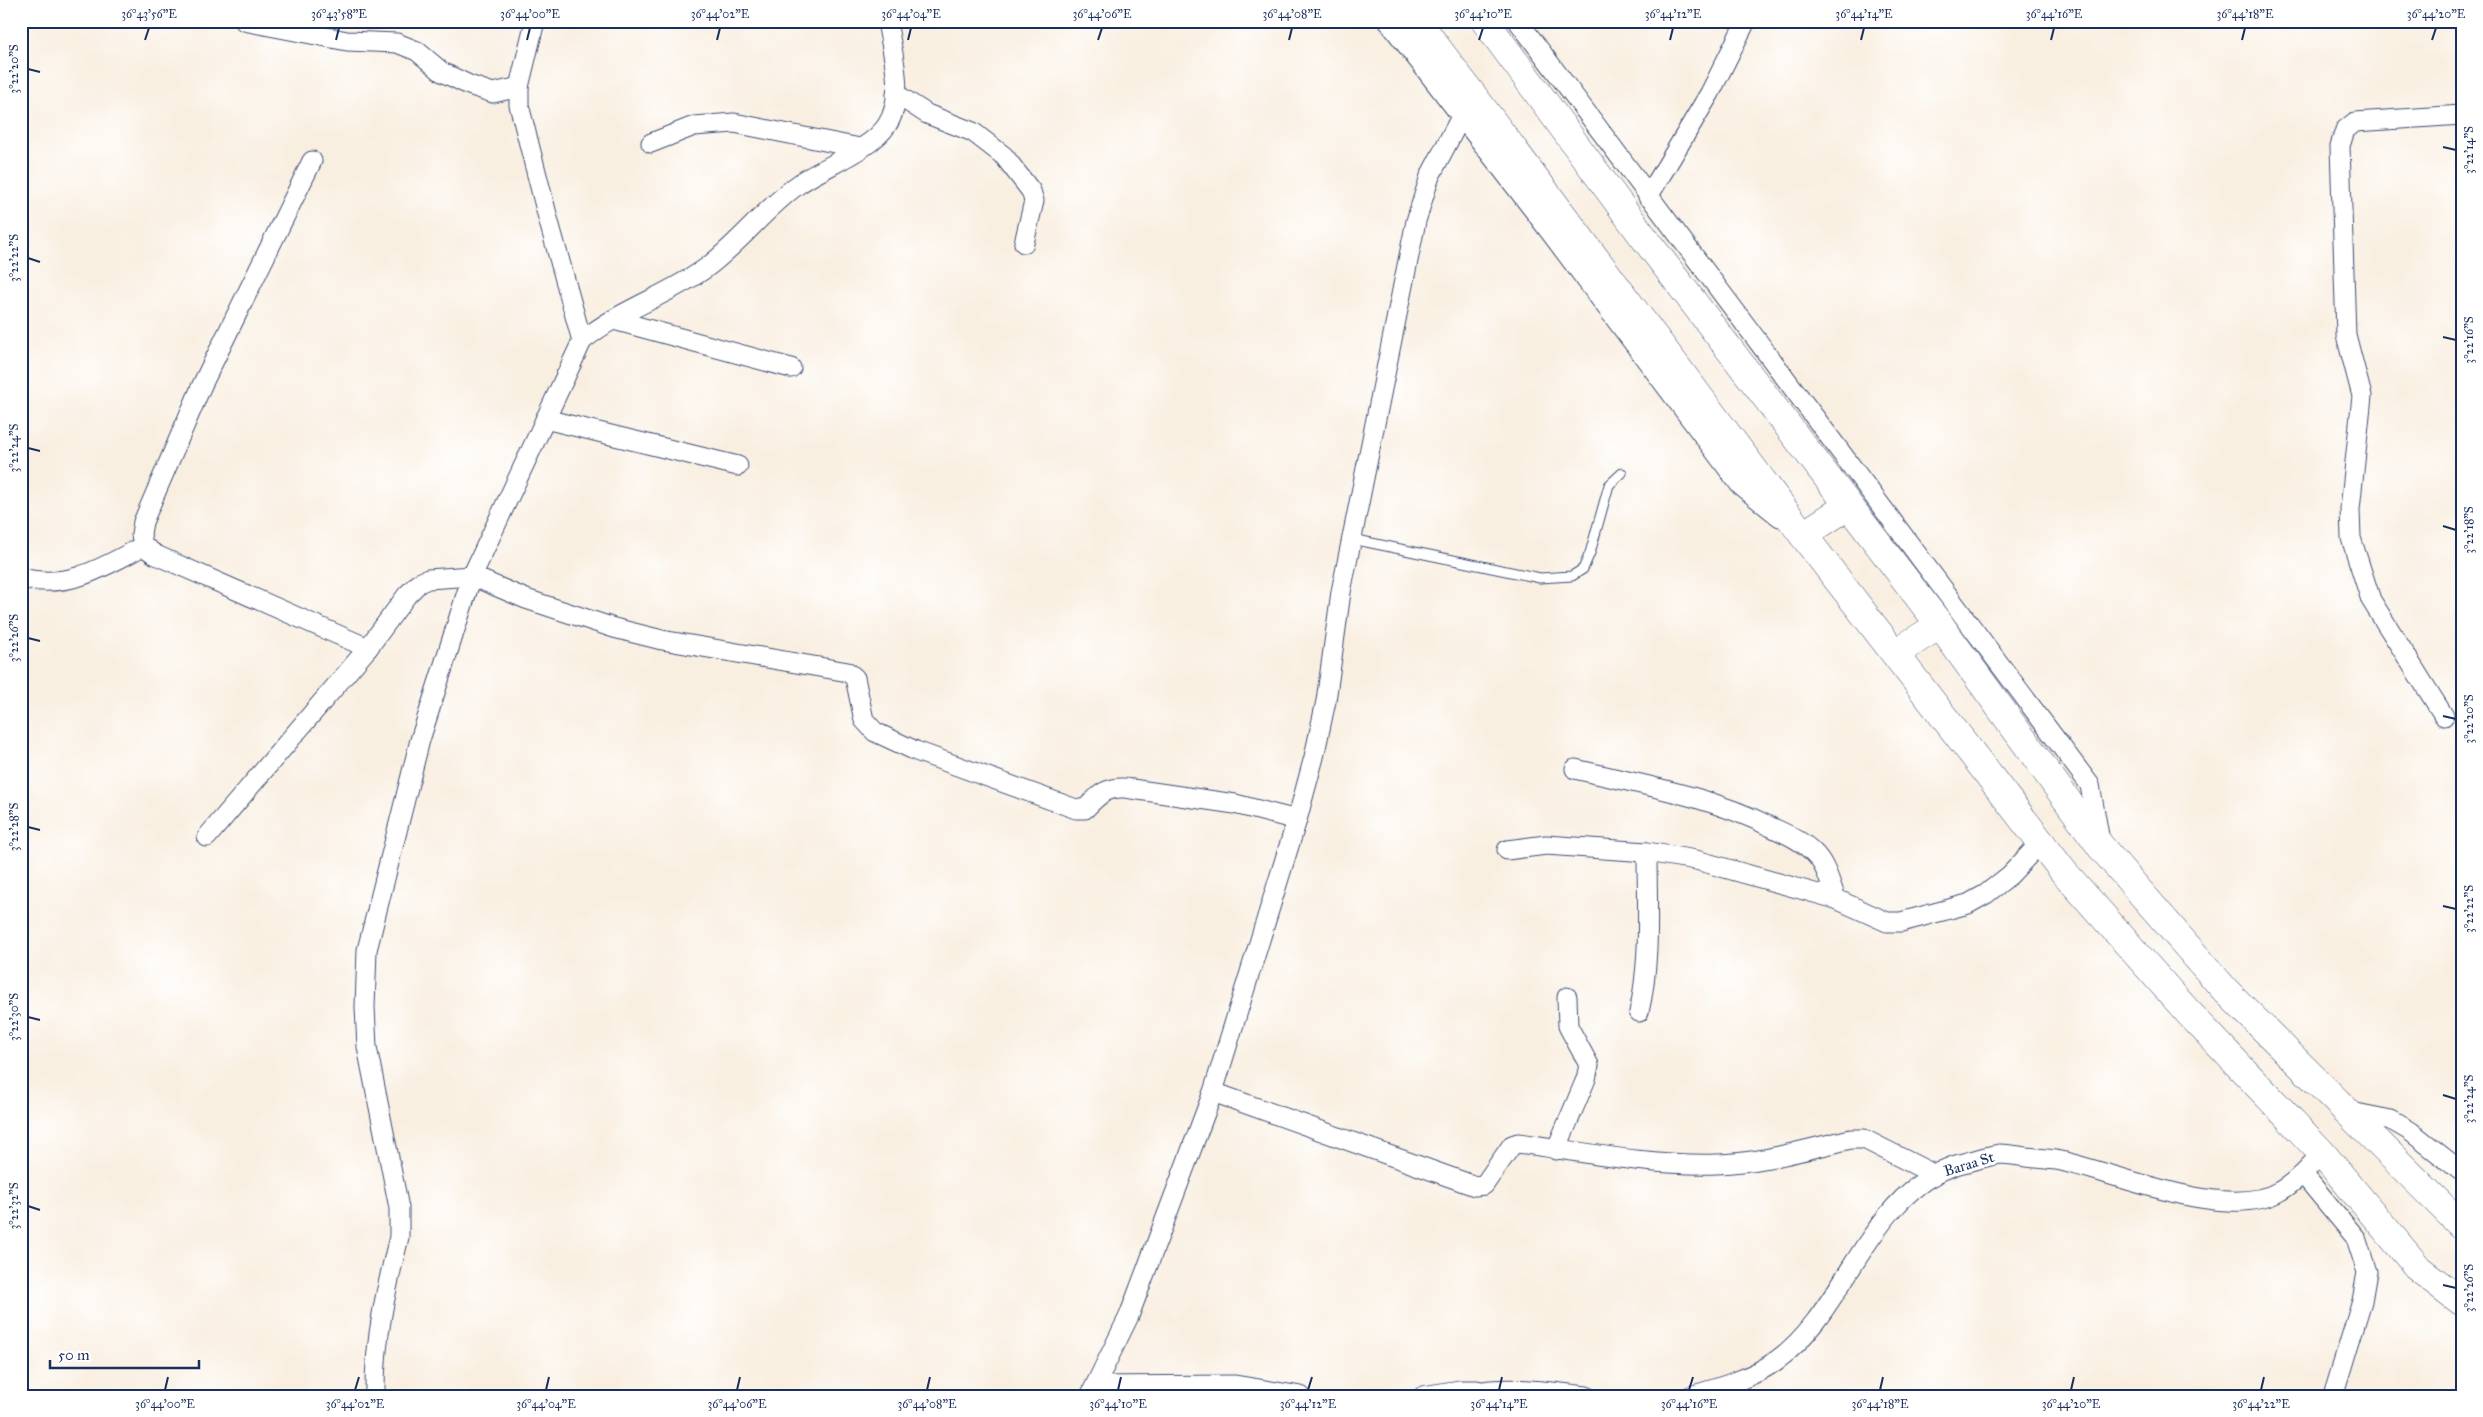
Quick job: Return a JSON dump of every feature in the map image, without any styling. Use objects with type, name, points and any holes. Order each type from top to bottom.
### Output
[{"type":"highway","points":[[1417,21],[1803,535],[2063,871],[2188,1011],[2322,1153],[2419,1269],[2462,1302]]},
{"type":"highway","points":[[1485,21],[1639,231],[1940,625],[2101,847],[2225,990],[2462,1226]]},
{"type":"highway","points":[[1803,535],[1848,506]]},
{"type":"highway","points":[[1895,653],[1940,625]]},
{"type":"street","points":[[244,21],[347,41],[397,43],[417,51],[442,72],[469,85],[493,93],[519,87]]},
{"type":"street","points":[[534,21],[519,87],[519,105],[582,341]]},
{"type":"street","points":[[375,1396],[376,1351],[380,1320],[399,1237],[400,1223],[399,1208],[367,1047],[365,1007],[367,950],[420,740],[472,576],[582,341],[614,320],[708,267],[783,196],[800,183],[860,148],[876,137],[887,126],[894,108],[896,79],[887,21]]},
{"type":"street","points":[[1388,21],[1462,115],[1740,486],[1803,535]]},
{"type":"street","points":[[1518,21],[2090,785],[2101,847]]},
{"type":"street","points":[[1648,197],[1710,93],[1746,21]]},
{"type":"street","points":[[896,94],[927,114],[973,132],[1004,156],[1031,191],[1034,201],[1024,243]]},
{"type":"street","points":[[1301,1396],[1235,1385],[1092,1391],[1129,1316],[1213,1092],[1297,820],[1326,702],[1341,592],[1416,221],[1430,176],[1462,115]]},
{"type":"street","points":[[2444,716],[2371,600],[2351,538],[2350,509],[2362,396],[2346,335],[2340,146],[2345,130],[2355,122],[2462,115]]},
{"type":"street","points":[[651,143],[694,126],[734,122],[860,148]]},
{"type":"street","points":[[312,161],[202,385],[143,522],[140,534],[143,546],[156,555],[368,648]]},
{"type":"street","points":[[614,320],[792,368]]},
{"type":"street","points":[[545,418],[738,466]]},
{"type":"street","points":[[21,578],[57,581],[86,576],[143,546]]},
{"type":"street","points":[[207,837],[368,648],[419,583],[439,577],[472,576],[534,602],[614,628],[662,640],[848,672],[855,678],[864,720],[875,732],[916,751],[1076,809],[1085,809],[1100,793],[1113,788],[1124,788],[1235,804],[1297,820]]},
{"type":"street","points":[[1575,769],[1689,795],[1726,807],[1796,839],[1814,852],[1824,866],[1836,899]]},
{"type":"street","points":[[1507,850],[1546,845],[1647,852],[1696,860],[1836,899],[1888,922],[1901,922],[1962,906],[1986,894],[2010,875],[2041,842]]},
{"type":"street","points":[[1639,1012],[1644,992],[1647,955],[1647,852]]},
{"type":"street","points":[[1556,1150],[1586,1079],[1588,1065],[1568,1026],[1567,997]]},
{"type":"street","points":[[1213,1092],[1475,1186],[1484,1186],[1512,1145],[1518,1143],[1556,1150],[1672,1164],[1719,1164],[1768,1158],[1851,1138],[1864,1138],[1935,1175]]},
{"type":"street","points":[[2345,1111],[2391,1120],[2410,1131],[2462,1172]]},
{"type":"street","name":"Baraa St","points":[[1690,1396],[1741,1378],[1778,1360],[1816,1320],[1861,1251],[1890,1213],[1914,1190],[1935,1175],[1958,1165],[2000,1154],[2056,1160],[2194,1197],[2231,1201],[2257,1199],[2279,1192],[2303,1174],[2322,1153]]},
{"type":"street","points":[[2303,1174],[2356,1238],[2367,1272],[2362,1301],[2333,1396]]},
{"type":"street","points":[[1423,1396],[1460,1390],[1471,1393],[1552,1391],[1586,1396]]},
{"type":"lane","points":[[1352,539],[1540,578],[1572,576],[1582,569],[1590,553],[1609,485],[1622,473]]}]
